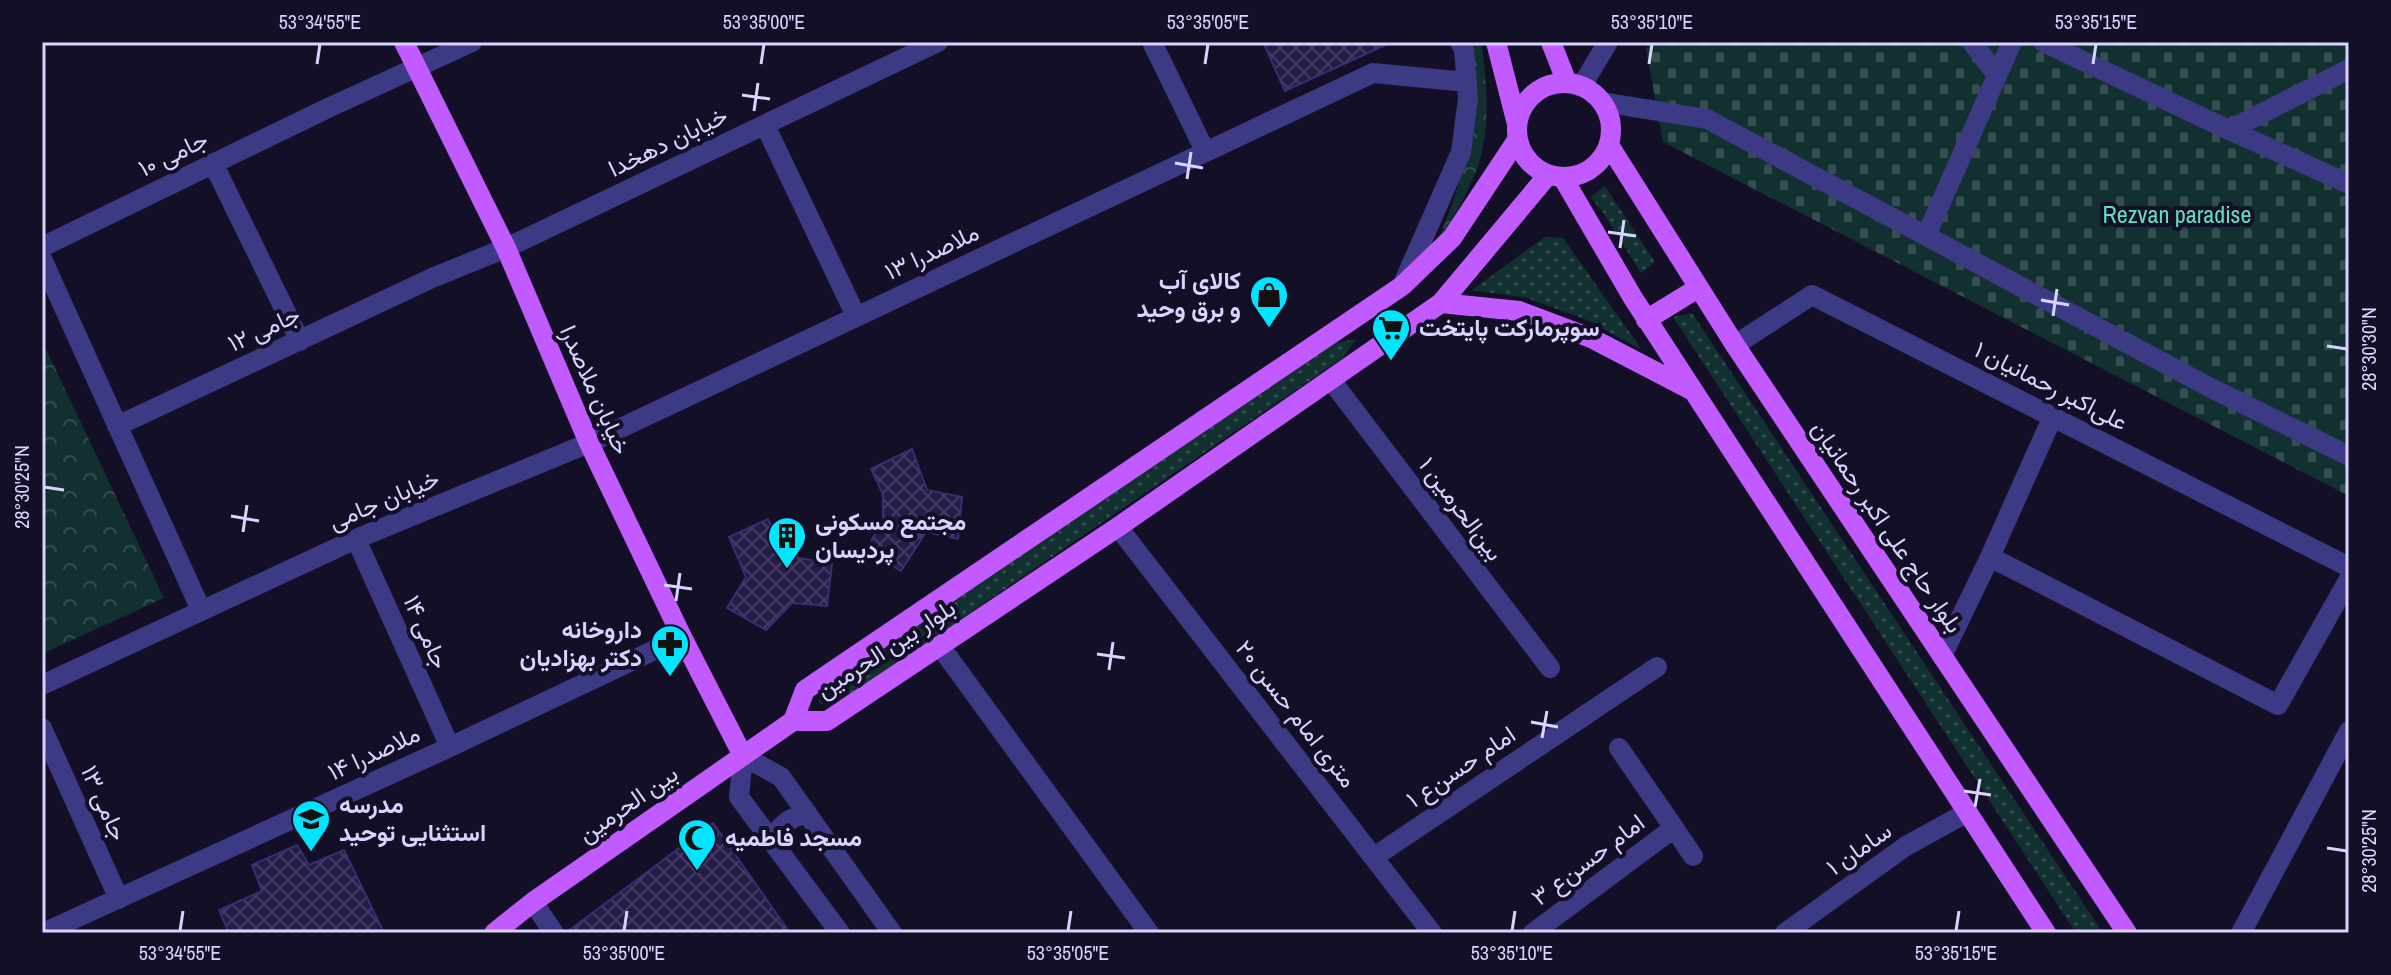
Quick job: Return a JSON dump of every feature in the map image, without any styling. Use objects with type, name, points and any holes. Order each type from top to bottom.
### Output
[{"type":"main road","name":"خیابان ملاصدرا","points":[[404,42],[506,248],[589,443],[743,756]]},
{"type":"main road","points":[[1496,42],[1517,132],[1523,155],[1534,167],[1556,176],[1578,175],[1591,169],[1609,145],[1611,130],[1609,116],[1593,93],[1574,85],[1553,85],[1529,99],[1521,111],[1517,132]]},
{"type":"main road","points":[[1551,42],[1574,85]]},
{"type":"main road","name":"بلوار بین الحرمین","points":[[1517,132],[1452,238],[1402,286],[805,690],[793,721],[827,721],[1118,527],[1441,303],[1556,176]]},
{"type":"main road","name":"بلوار حاج علی اکبر رحمانیان","points":[[1609,145],[1735,345],[2127,933]]},
{"type":"main road","points":[[1556,176],[1646,320],[2046,933]]},
{"type":"main road","points":[[1646,320],[1698,288]]},
{"type":"main road","points":[[1441,303],[1519,311],[1591,338],[1693,392]]},
{"type":"main road","points":[[1355,318],[1378,347]]},
{"type":"main road","name":"بین الحرمین","points":[[494,933],[533,902],[793,721]]},
{"type":"street","name":"جامی ۱۰","points":[[42,247],[472,42]]},
{"type":"street","name":"خیابان دهخدا","points":[[432,278],[506,248],[938,42]]},
{"type":"street","points":[[1152,42],[1205,151]]},
{"type":"street","points":[[1402,286],[1461,152],[1468,98],[1464,50],[1460,42]]},
{"type":"street","points":[[1574,85],[1608,42]]},
{"type":"street","points":[[1972,42],[1996,74]]},
{"type":"street","points":[[1926,236],[2012,42]]},
{"type":"street","points":[[2043,42],[2349,184]]},
{"type":"street","points":[[2229,130],[2349,69]]},
{"type":"street","name":"ملاصدرا ۱۳","points":[[589,443],[1373,73],[1467,82]]},
{"type":"street","points":[[1602,102],[1707,119],[2209,387],[2349,456]]},
{"type":"street","points":[[765,125],[856,316]]},
{"type":"street","points":[[213,163],[300,341]]},
{"type":"street","points":[[42,259],[201,610]]},
{"type":"street","name":"جامی ۱۲","points":[[117,426],[432,278]]},
{"type":"street","name":"علی‌اکبر رحمانیان ۱","points":[[1735,345],[1812,295],[2349,567]]},
{"type":"street","name":"بین‌الحرمین ۱","points":[[1331,380],[1550,668]]},
{"type":"street","points":[[1942,656],[2053,416]]},
{"type":"street","name":"خیابان جامی","points":[[42,685],[356,539],[589,443]]},
{"type":"street","name":"۲۰ متری امام حسن","points":[[1118,527],[1432,933]]},
{"type":"street","name":"جامی ۱۴","points":[[356,539],[450,747]]},
{"type":"street","points":[[1990,557],[2278,705],[2349,579]]},
{"type":"street","name":"ملاصدرا ۱۴","points":[[43,933],[682,637]]},
{"type":"street","points":[[940,646],[1149,933]]},
{"type":"street","name":"امام حسن‌ع ۱","points":[[1374,857],[1657,667]]},
{"type":"street","name":"جامی ۱۳","points":[[42,728],[119,899]]},
{"type":"street","points":[[2241,933],[2349,731]]},
{"type":"street","name":"امام حسن‌ع ۳","points":[[1619,748],[1693,856]]},
{"type":"street","points":[[840,933],[739,797],[743,756],[781,777],[892,933]]},
{"type":"street","points":[[772,840],[779,827],[791,818],[807,813]]},
{"type":"street","name":"سامان ۱","points":[[1785,933],[1906,846],[1966,813]]},
{"type":"street","name":"امام حسن‌ع ۳","points":[[1533,933],[1674,828]]},
{"type":"street","points":[[533,902],[554,933]]},
{"type":"green space","points":[[1469,42],[1481,42],[1486,89],[1485,136],[1474,176],[1437,244],[1467,153]]},
{"type":"green space","name":"Rezvan paradise","points":[[1650,42],[2349,42],[2349,496],[1663,142],[1646,49]]},
{"type":"green space","points":[[1605,186],[1655,262],[1641,273],[1590,197]]},
{"type":"green space","points":[[1545,237],[1563,238],[1642,350],[1587,320],[1527,298],[1472,290]]},
{"type":"green space","points":[[1692,313],[2103,933],[2076,933],[1673,317]]},
{"type":"green space","points":[[1356,339],[1344,357],[837,704],[828,706],[819,703],[819,694],[826,687],[1335,343]]},
{"type":"green space","points":[[46,349],[164,598],[42,654],[42,351]]},
{"type":"building","points":[[1263,42],[1392,42],[1285,91]]},
{"type":"building","name":"مجتمع مسکونی پردیسان","points":[[912,449],[927,490],[962,497],[958,539],[926,532],[901,571],[866,550],[883,521],[883,494],[871,469]]},
{"type":"building","name":"مجتمع مسکونی پردیسان","points":[[768,519],[782,547],[799,558],[832,564],[827,606],[792,603],[766,630],[727,608],[746,577],[729,537]]},
{"type":"building","name":"مسجد فاطمیه","points":[[713,823],[790,933],[567,933],[567,932]]},
{"type":"building","name":"مدرسه استثنایی توحید","points":[[297,845],[309,865],[344,850],[384,933],[229,933],[219,910],[262,891],[252,865]]},
{"type":"place","name":"کالای آب و برق وحید","points":[[1269,329]]},
{"type":"place","name":"سوپرمارکت پایتخت","points":[[1391,362]]},
{"type":"place","name":"مجتمع مسکونی پردیسان","points":[[787,570]]},
{"type":"place","name":"داروخانه دکتر بهزادیان","points":[[670,678]]},
{"type":"place","name":"مدرسه استثنایی توحید","points":[[311,853]]},
{"type":"place","name":"مسجد فاطمیه","points":[[697,872]]}]
